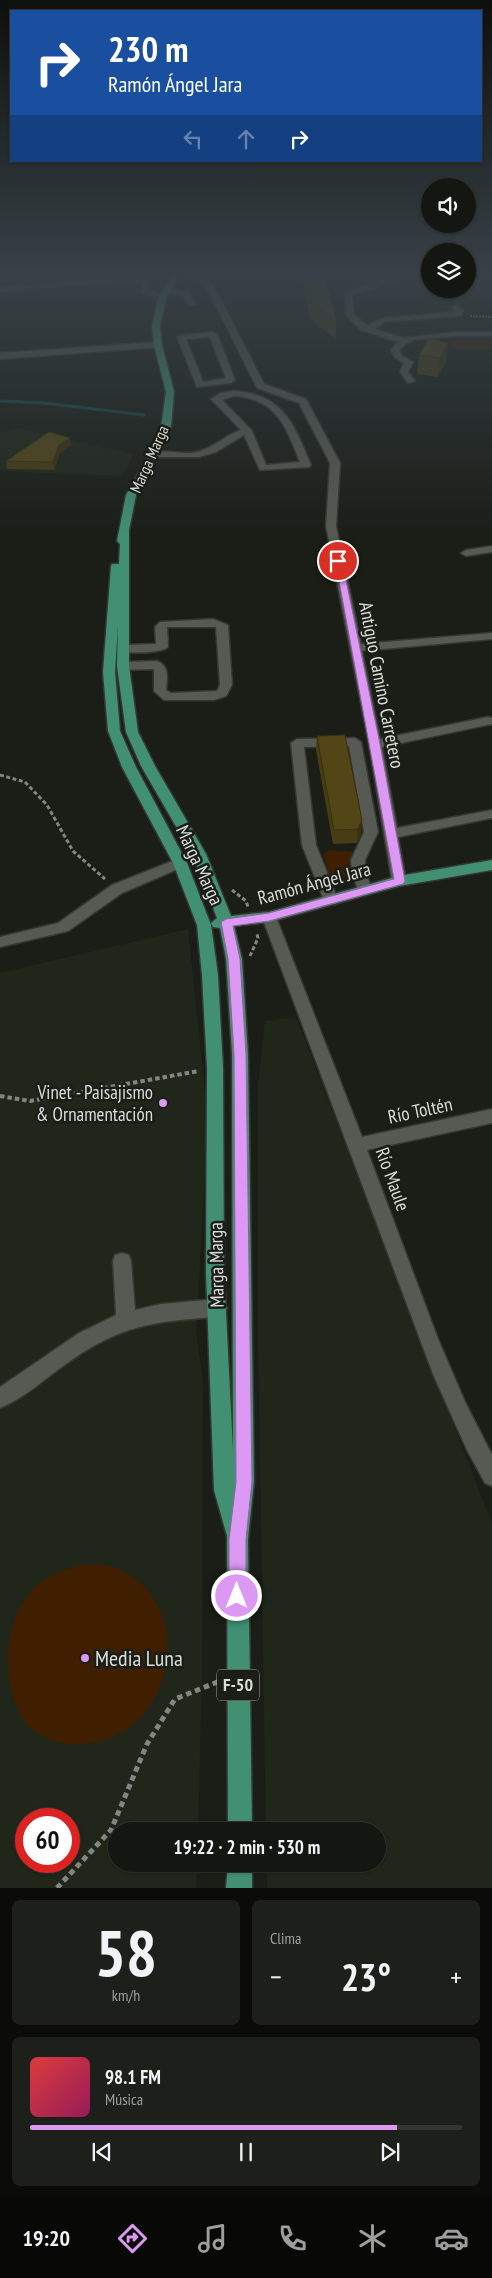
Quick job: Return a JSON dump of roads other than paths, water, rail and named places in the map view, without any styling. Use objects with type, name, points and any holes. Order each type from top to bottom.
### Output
[{"type":"main road","name":"Marga Marga","points":[[162,360],[170,392],[166,427],[154,454],[131,495],[125,532],[117,561],[109,672],[114,731],[128,767],[180,863],[204,925],[210,975],[215,1068],[216,1308],[225,1490],[238,1539]]},
{"type":"main road","name":"Marga Marga","points":[[125,532],[124,666],[132,732],[148,766],[199,854],[226,922],[234,959],[240,1054],[244,1482],[238,1539],[237,1674],[240,1742],[240,1822]]},
{"type":"main road","name":"Ramón Ángel Jara","points":[[204,925],[269,917],[400,881],[492,865]]},
{"type":"main road","points":[[239,1888],[240,1872]]},
{"type":"street","points":[[190,360],[200,385],[231,380],[223,360]]},
{"type":"street","name":"Antiguo Camino Carretero","points":[[247,360],[260,386],[303,401],[335,463],[331,526],[375,744],[400,881]]},
{"type":"street","points":[[404,360],[409,362],[404,372],[411,381]]},
{"type":"street","points":[[231,392],[244,392],[270,405],[286,420],[306,466],[263,468],[248,431],[216,399],[231,392]]},
{"type":"street","points":[[154,454],[202,454],[213,450],[238,433],[248,431]]},
{"type":"street","points":[[466,553],[492,549]]},
{"type":"street","points":[[124,649],[162,647],[161,627],[170,623],[213,622],[222,625],[226,685],[222,693],[214,696],[168,697],[160,691],[161,670],[157,665],[124,666]]},
{"type":"street","points":[[356,648],[492,636]]},
{"type":"street","points":[[375,744],[488,721]]},
{"type":"street","points":[[331,900],[309,845],[297,743],[355,742],[371,832],[360,851],[357,871],[365,890]]},
{"type":"street","points":[[391,834],[492,814]]},
{"type":"street","points":[[0,942],[63,927],[117,889],[180,863]]},
{"type":"street","name":"Río Maule","points":[[269,917],[357,1145],[435,1358],[479,1454],[492,1476]]},
{"type":"street","name":"Río Toltén","points":[[357,1145],[492,1116]]},
{"type":"street","points":[[122,1261],[126,1321]]},
{"type":"street","points":[[0,1398],[98,1333],[126,1321],[160,1313],[216,1308]]},
{"type":"waterway","points":[[0,401],[44,403],[144,415]]},
{"type":"place","name":"Vinet - Paisajismo & Ornamentación","points":[[163,1103]]},
{"type":"place","name":"Media Luna","points":[[85,1658]]}]
